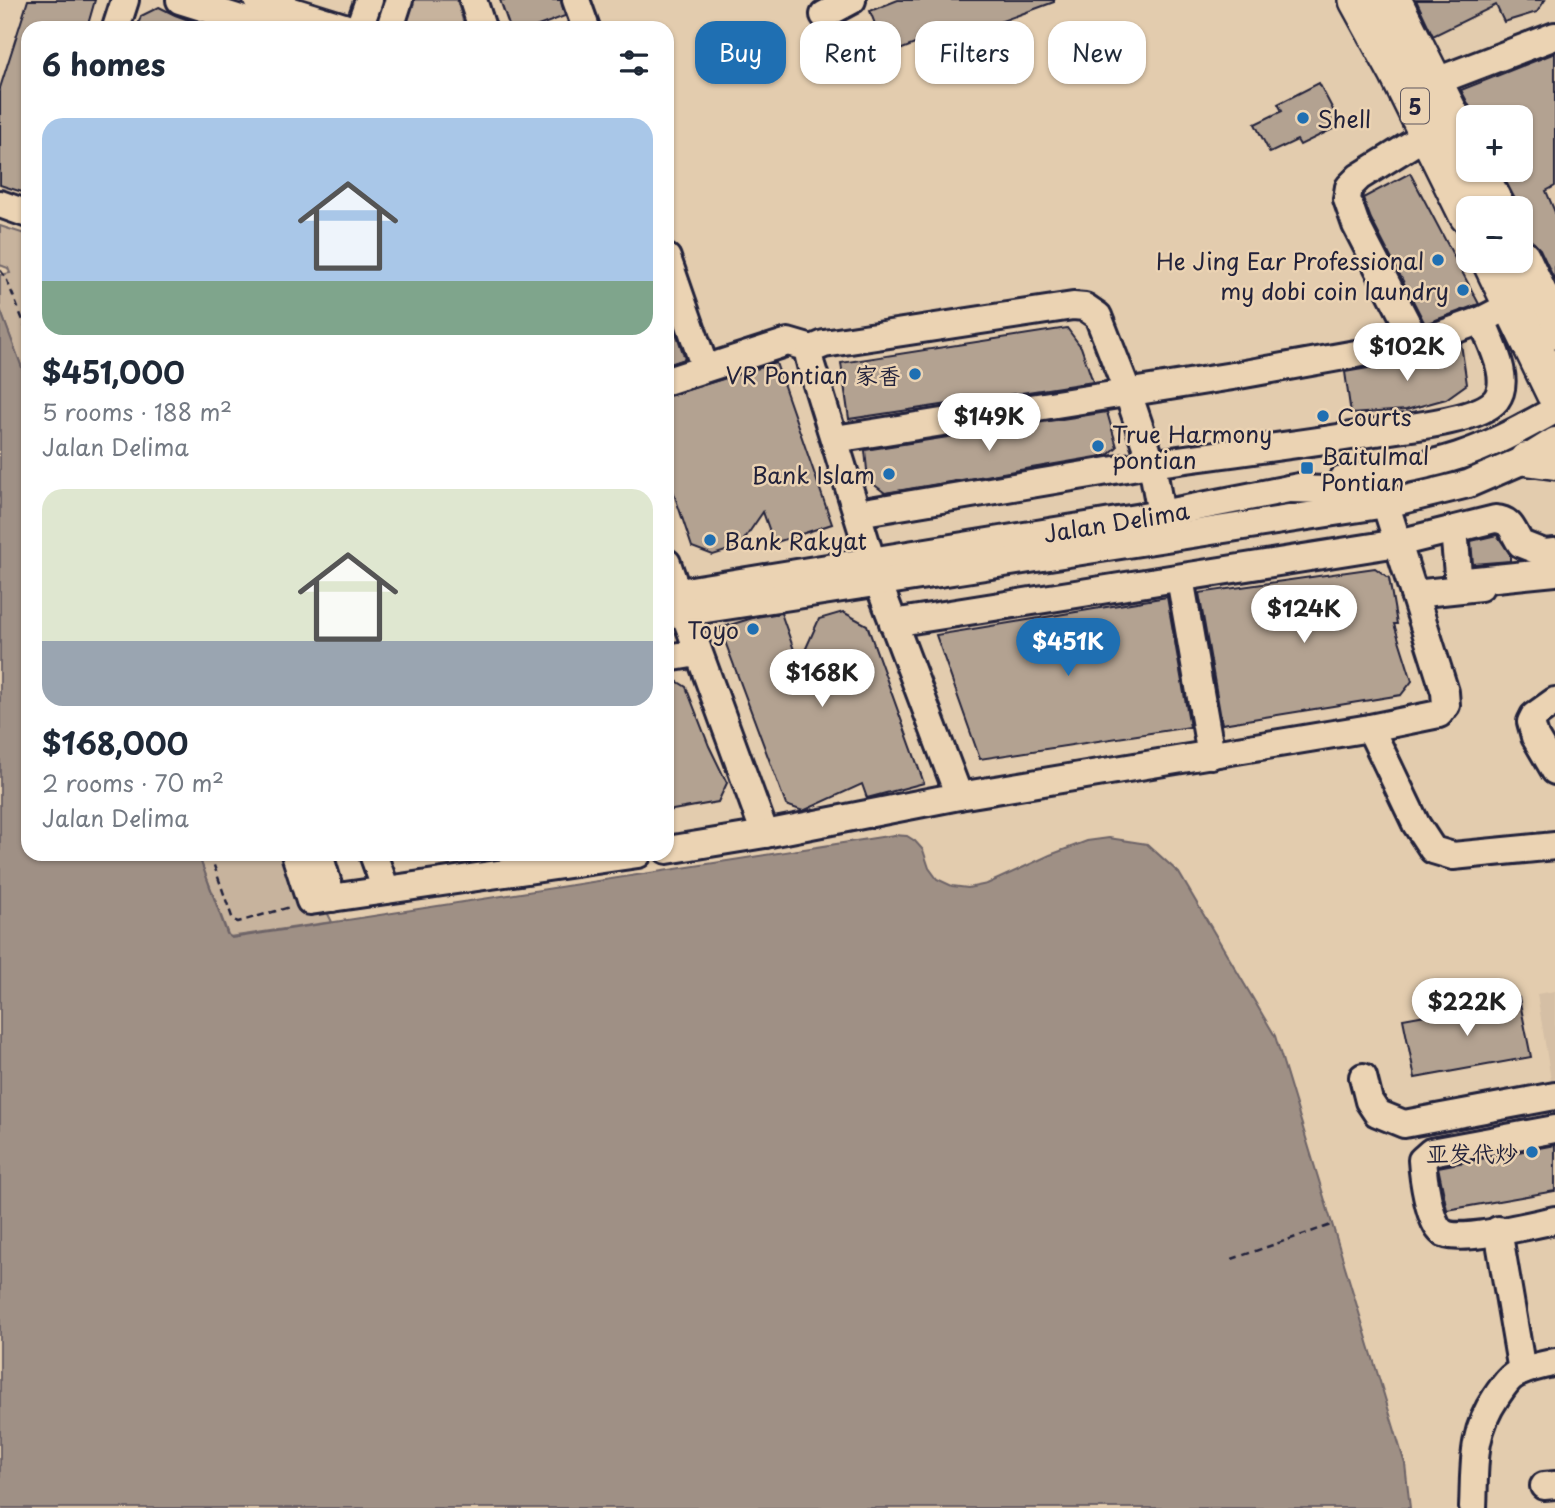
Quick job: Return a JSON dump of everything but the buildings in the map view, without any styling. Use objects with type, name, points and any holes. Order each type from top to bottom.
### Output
[{"type":"highway","name":"5","points":[[1358,0],[1459,196]]},
{"type":"highway","name":"5","points":[[1392,0],[1456,127]]},
{"type":"highway","points":[[1492,273],[1497,312],[1548,379]]},
{"type":"highway","points":[[1528,273],[1555,330]]},
{"type":"street","points":[[118,21],[125,0]]},
{"type":"street","points":[[180,0],[248,21]]},
{"type":"street","points":[[257,0],[324,21]]},
{"type":"street","points":[[362,21],[369,0]]},
{"type":"street","points":[[392,21],[399,0]]},
{"type":"street","points":[[473,0],[480,21]]},
{"type":"street","points":[[824,15],[852,0]]},
{"type":"street","points":[[1434,82],[1555,36]]},
{"type":"street","points":[[1418,343],[1356,225],[1347,200],[1349,187],[1359,177],[1428,134]]},
{"type":"street","points":[[0,204],[21,212]]},
{"type":"street","points":[[674,278],[705,368]]},
{"type":"street","points":[[674,379],[788,342],[812,349],[824,344],[1073,306],[1084,307],[1098,316],[1128,393],[1152,464],[1161,514]]},
{"type":"street","points":[[835,439],[1128,393],[1418,343],[1497,312],[1503,388],[1496,400],[1478,412],[1448,420],[1314,442],[1152,464],[858,513]]},
{"type":"street","points":[[812,349],[809,357],[811,365],[875,572],[958,796]]},
{"type":"street","points":[[1520,429],[1534,410],[1548,379]]},
{"type":"street","name":"Jalan Delima","points":[[875,572],[1289,489],[1408,469],[1458,456],[1501,439],[1555,410]]},
{"type":"street","name":"Jalan Delima","points":[[674,603],[875,572],[1386,504],[1468,484],[1540,461],[1555,441]]},
{"type":"street","points":[[674,848],[765,834],[958,796],[1429,718],[1439,714],[1446,705],[1445,692],[1383,496],[1379,493],[1289,489]]},
{"type":"street","points":[[893,623],[1398,543],[1495,519],[1504,519],[1510,524],[1521,544],[1544,553],[1555,552]]},
{"type":"street","points":[[1447,532],[1458,574],[1466,581],[1555,572]]},
{"type":"street","points":[[1447,532],[1447,590]]},
{"type":"street","points":[[1180,578],[1211,755]]},
{"type":"street","points":[[1414,594],[1555,580]]},
{"type":"street","points":[[674,605],[698,653],[765,834]]},
{"type":"street","points":[[674,657],[698,653]]},
{"type":"street","points":[[1555,701],[1534,716],[1531,722],[1535,737],[1555,771]]},
{"type":"street","points":[[1370,728],[1416,824],[1433,850],[1453,856],[1555,846]]},
{"type":"street","points":[[299,861],[321,900]]},
{"type":"street","points":[[319,861],[321,900]]},
{"type":"street","points":[[376,861],[386,890]]},
{"type":"street","points":[[321,900],[546,861]]},
{"type":"street","points":[[1363,1077],[1369,1101],[1377,1113],[1404,1124],[1555,1096]]},
{"type":"street","points":[[1555,1129],[1431,1152],[1422,1160],[1434,1222],[1442,1233],[1461,1237],[1555,1220]]},
{"type":"street","points":[[1498,1230],[1522,1371]]},
{"type":"street","points":[[1473,1508],[1478,1431],[1487,1410],[1511,1377],[1522,1371],[1555,1362]]},
{"type":"path","points":[[0,270],[21,316]]},
{"type":"path","points":[[212,861],[233,920],[238,922],[321,900]]},
{"type":"path","points":[[1233,1259],[1331,1225]]},
{"type":"shaded area","points":[[414,0],[457,0],[463,21],[406,21]]},
{"type":"shaded area","points":[[0,226],[21,233],[21,365],[0,309],[0,275],[10,273],[8,268],[0,265]]},
{"type":"shaded area","points":[[0,309],[21,365],[21,861],[201,861],[227,934],[232,938],[894,835],[907,836],[915,841],[923,850],[929,868],[937,879],[952,886],[968,888],[987,884],[1087,841],[1109,838],[1147,844],[1179,873],[1275,1036],[1405,1464],[1410,1508],[0,1508]]},
{"type":"shaded area","points":[[201,861],[302,861],[332,922],[229,937]]},
{"type":"shaded area","points":[[1555,991],[1555,1104],[1537,994]]},
{"type":"place","name":"Shell","points":[[1303,118]]},
{"type":"place","name":"He Jing Ear Professional","points":[[1438,260]]},
{"type":"place","name":"my dobi coin laundry","points":[[1463,290]]},
{"type":"place","name":"VR Pontian 家香","points":[[915,374]]},
{"type":"place","name":"Courts","points":[[1323,416]]},
{"type":"place","name":"True Harmony pontian","points":[[1098,446]]},
{"type":"place","name":"Baitulmal Pontian","points":[[1307,468]]},
{"type":"place","name":"Bank Islam","points":[[889,474]]},
{"type":"place","name":"Bank Rakyat","points":[[710,540]]},
{"type":"place","name":"Toyo","points":[[753,629]]},
{"type":"place","name":"亚发代炒","points":[[1532,1152]]}]
